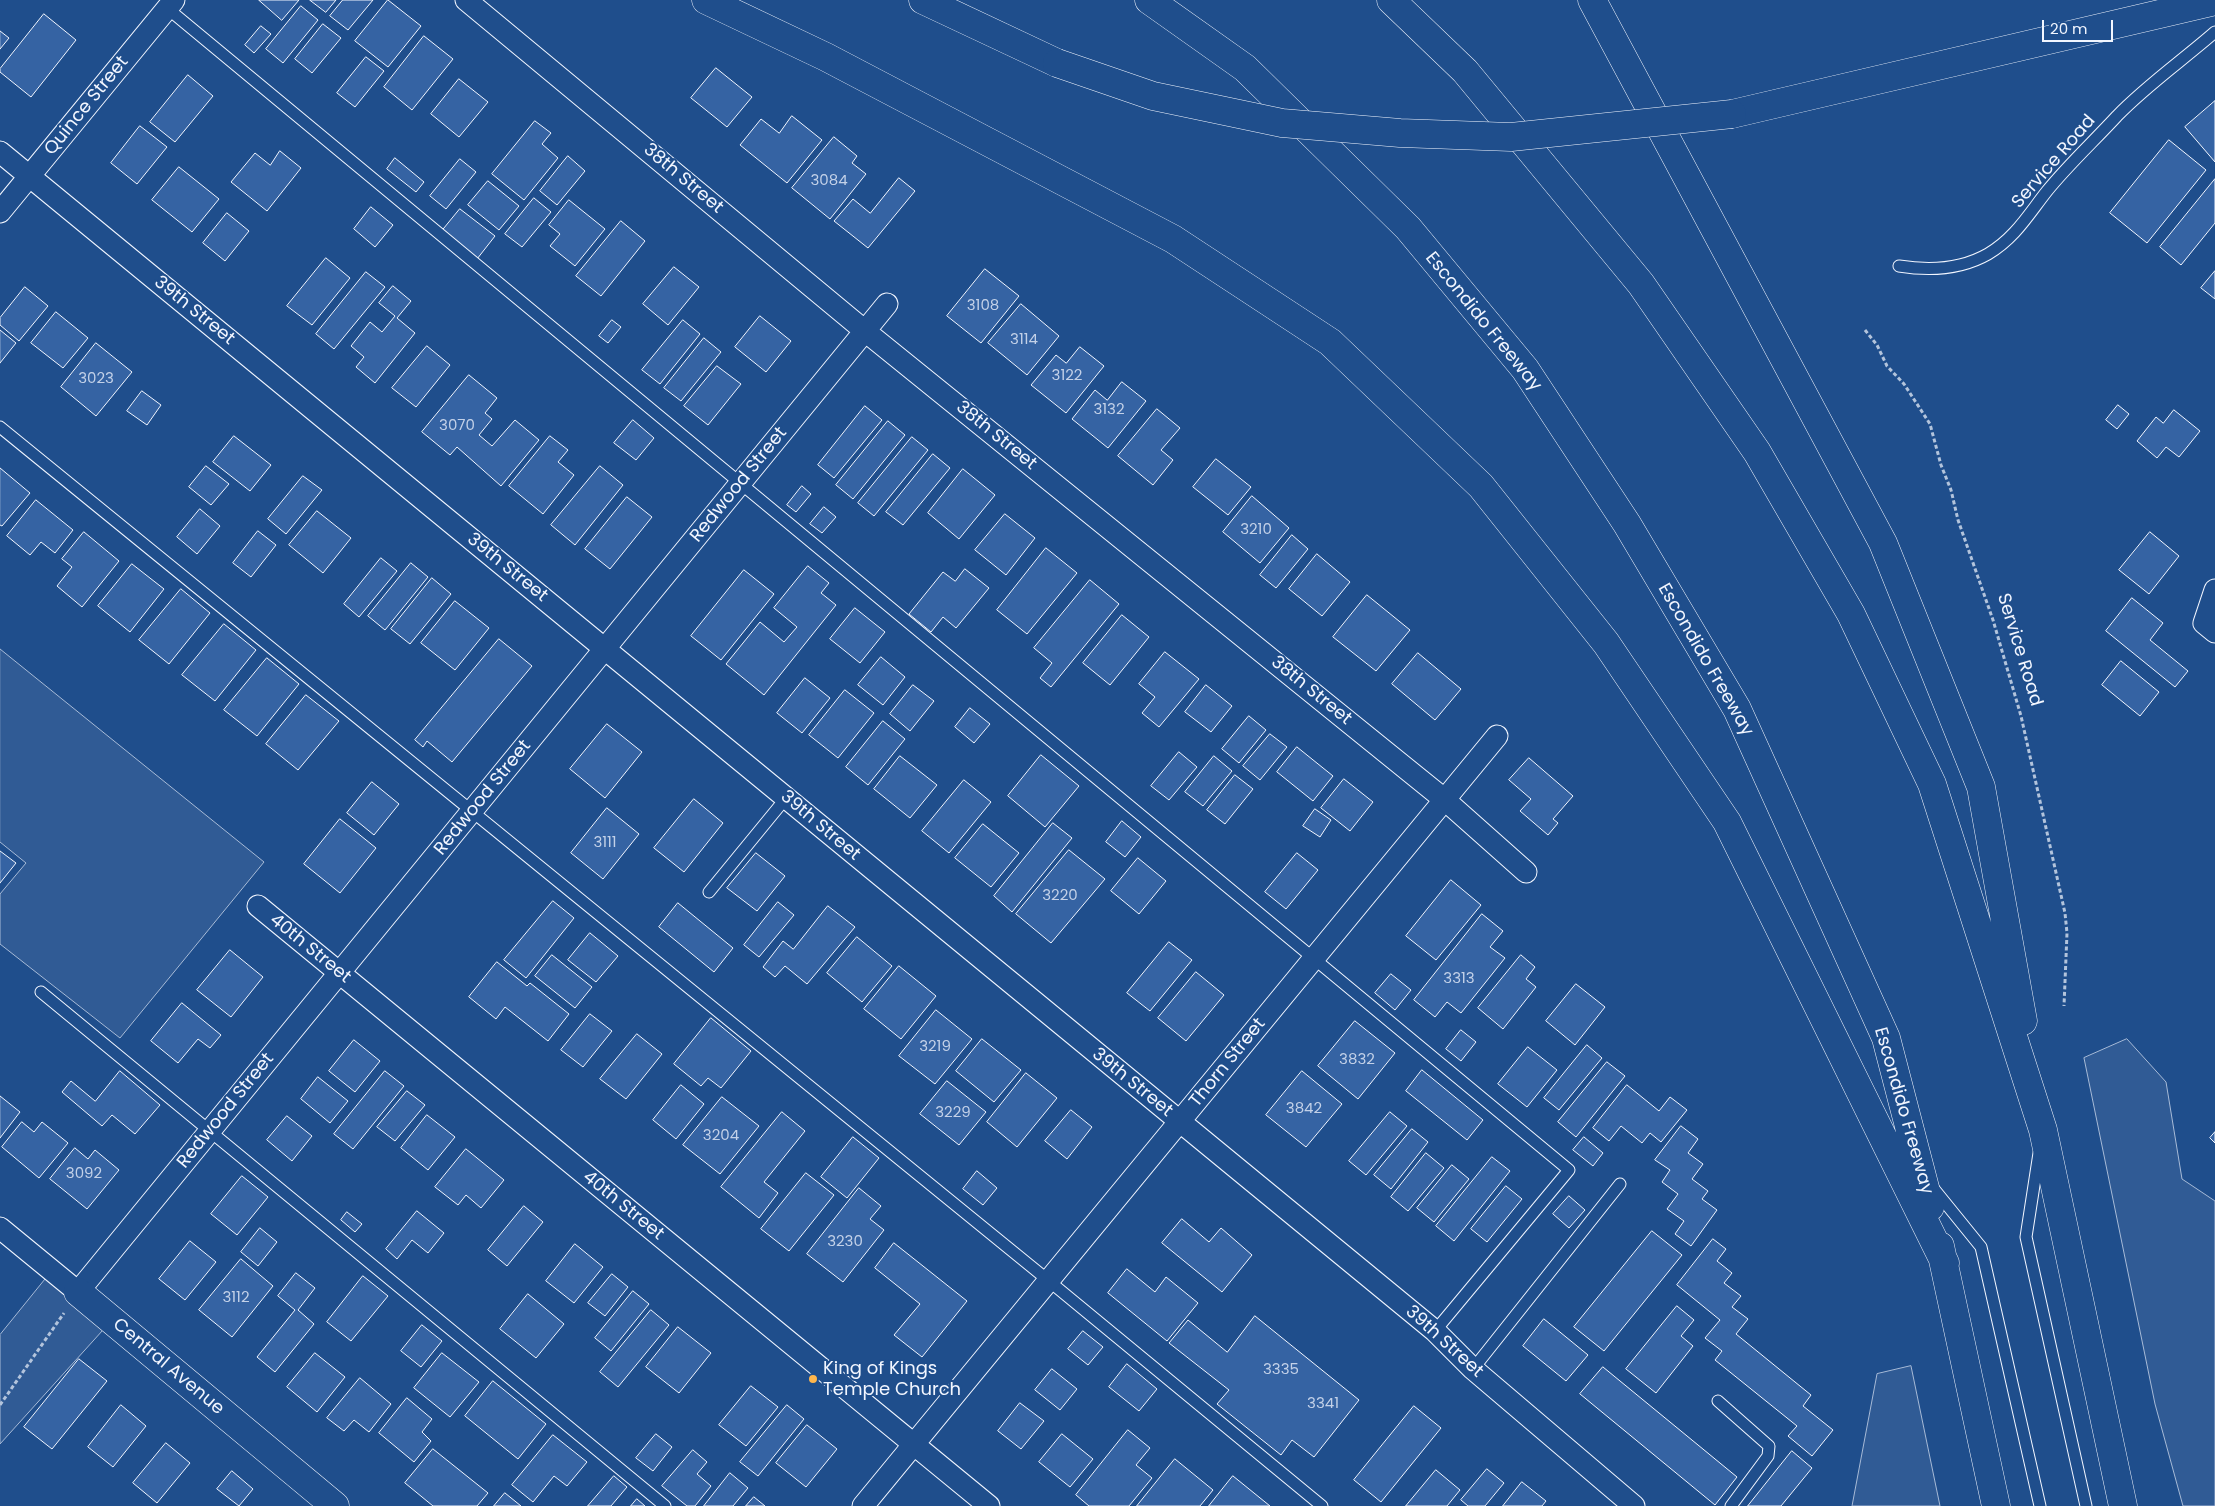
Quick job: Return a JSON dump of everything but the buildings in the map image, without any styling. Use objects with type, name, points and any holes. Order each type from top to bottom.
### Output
[{"type":"main road","points":[[706,0],[826,57],[1173,240],[1330,342],[1481,486],[1606,643],[1727,822],[1944,1263]]},
{"type":"main road","points":[[922,0],[1057,63],[1152,96],[1282,123],[1400,133],[1511,138],[1732,114],[2215,1]]},
{"type":"main road","name":"Escondido Freeway","points":[[1149,0],[1245,68],[1408,228],[1525,369],[1627,524],[1737,709],[1886,1038],[1944,1263],[1996,1506]]},
{"type":"main road","points":[[1391,0],[1465,71],[1641,284],[1757,452],[1851,614],[1932,784],[2043,1130]]},
{"type":"main road","points":[[1592,0],[1883,543],[1981,787],[2043,1130],[2123,1506]]},
{"type":"main road","name":"Central Avenue","points":[[78,1292],[334,1506]]},
{"type":"street","name":"38th Street","points":[[466,0],[865,331],[1445,800],[1526,872]]},
{"type":"street","name":"Quince Street","points":[[0,212],[166,3]]},
{"type":"street","name":"39th Street","points":[[0,152],[1435,1331],[1473,1369],[1634,1506]]},
{"type":"street","name":"Redwood Street","points":[[78,1292],[887,304]]},
{"type":"street","points":[[2215,590],[2204,623],[2215,632]]},
{"type":"street","name":"Thorn Street","points":[[863,1506],[1497,736]]},
{"type":"street","name":"40th Street","points":[[258,906],[989,1506]]},
{"type":"street","name":"Central Avenue","points":[[0,1228],[78,1292]]},
{"type":"lane","points":[[166,3],[740,483],[1569,1170],[1435,1331]]},
{"type":"lane","name":"Service Road","points":[[1899,266],[1917,269],[1951,268],[1986,255],[2007,242],[2023,225],[2047,191],[2119,115],[2215,32]]},
{"type":"lane","points":[[0,427],[1049,1281],[1322,1506]]},
{"type":"lane","points":[[709,892],[786,798]]},
{"type":"lane","points":[[41,992],[665,1506]]},
{"type":"lane","points":[[2043,1130],[2026,1237],[2086,1506]]},
{"type":"lane","points":[[1921,1174],[1981,1247],[2040,1506]]},
{"type":"lane","points":[[1473,1369],[1620,1184]]},
{"type":"lane","points":[[1718,1401],[1770,1446],[1768,1456],[1731,1506]]},
{"type":"path","name":"Service Road","points":[[1865,330],[1877,345],[1887,366],[1904,384],[1930,424],[1958,520],[2000,640],[2021,716],[2065,913],[2067,933],[2064,1006]]},
{"type":"path","points":[[0,1405],[78,1292]]},
{"type":"shaded area","points":[[0,649],[264,862],[120,1038],[0,944],[0,894],[26,863],[0,842]]},
{"type":"shaded area","points":[[2127,1039],[2166,1082],[2182,1179],[2215,1201],[2215,1506],[2183,1506],[2155,1404],[2084,1058]]},
{"type":"shaded area","points":[[52,1271],[112,1320],[0,1444],[0,1335]]},
{"type":"shaded area","points":[[1911,1366],[1940,1506],[1852,1506],[1877,1374]]},
{"type":"place","name":"King of Kings Temple Church","points":[[813,1379]]}]
